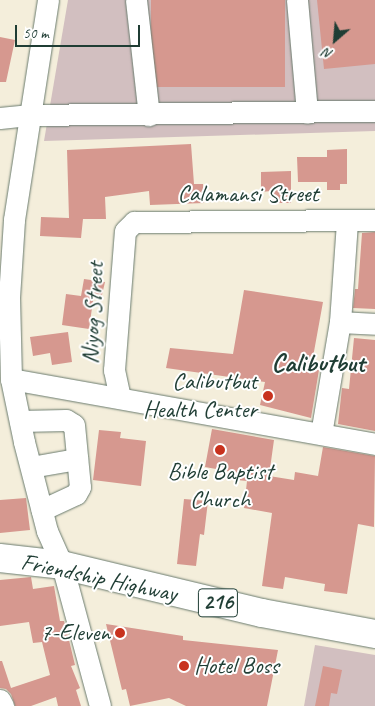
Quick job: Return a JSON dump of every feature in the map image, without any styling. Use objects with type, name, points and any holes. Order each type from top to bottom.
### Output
[{"type":"main road","name":"Friendship Highway","points":[[0,558],[62,565],[262,613],[375,634]]},
{"type":"street","points":[[48,0],[7,221],[9,297],[5,322],[11,379],[31,467],[47,531],[62,565],[100,706]]},
{"type":"street","points":[[136,0],[149,115]]},
{"type":"street","points":[[297,0],[307,113]]},
{"type":"street","points":[[0,118],[28,115],[375,111]]},
{"type":"street","name":"Calamansi Street","points":[[125,231],[134,222],[144,220],[375,220]]},
{"type":"street","points":[[321,434],[340,322],[347,221]]},
{"type":"street","name":"Niyog Street","points":[[120,398],[114,370],[125,231]]},
{"type":"street","points":[[340,322],[375,324]]},
{"type":"street","points":[[11,379],[375,444]]},
{"type":"street","points":[[20,420],[66,420],[74,425],[80,487],[76,494],[42,510]]},
{"type":"street","points":[[31,467],[77,459]]},
{"type":"street","points":[[0,700],[2,706]]},
{"type":"shaded area","points":[[68,0],[375,0],[375,131],[44,141]]},
{"type":"shaded area","points":[[315,645],[375,655],[375,706],[304,706]]},
{"type":"building","points":[[151,0],[285,0],[285,87],[151,87]]},
{"type":"building","points":[[317,0],[375,0],[375,64],[324,69]]},
{"type":"building","points":[[0,37],[15,40],[6,82],[0,82]]},
{"type":"building","points":[[191,144],[194,184],[203,184],[204,203],[150,205],[149,191],[105,197],[106,219],[83,219],[81,238],[40,236],[41,217],[69,218],[67,150]]},
{"type":"building","points":[[347,149],[347,184],[340,184],[340,190],[327,190],[327,182],[298,182],[297,157],[327,157],[327,150]]},
{"type":"building","points":[[291,171],[291,203],[271,203],[271,191],[261,192],[261,172]]},
{"type":"building","points":[[375,232],[375,309],[353,308],[355,289],[358,289],[362,233]]},
{"type":"building","points":[[84,279],[105,282],[102,295],[94,294],[89,329],[62,325],[66,294],[81,296]]},
{"type":"building","points":[[244,290],[323,302],[311,368],[319,370],[311,418],[260,405],[265,382],[166,368],[170,348],[233,354]]},
{"type":"building","points":[[68,332],[72,362],[52,365],[50,353],[33,356],[30,337]]},
{"type":"building","points":[[354,338],[375,340],[375,431],[338,424],[342,388],[349,389]]},
{"type":"building","points":[[212,429],[274,440],[269,476],[294,480],[295,472],[318,476],[323,447],[375,456],[374,527],[358,524],[347,594],[324,591],[325,584],[285,577],[283,589],[262,586],[272,513],[244,508],[247,481],[237,480],[238,473],[205,467]]},
{"type":"building","points":[[99,430],[121,432],[120,438],[146,441],[141,486],[93,480]]},
{"type":"building","points":[[26,498],[30,530],[0,533],[0,500]]},
{"type":"building","points":[[184,499],[208,501],[204,535],[200,534],[196,566],[177,564]]},
{"type":"building","points":[[31,577],[33,589],[54,586],[60,621],[64,621],[75,665],[71,666],[80,688],[76,690],[81,706],[58,706],[56,697],[31,706],[15,706],[11,694],[6,689],[0,688],[0,661],[2,661],[11,688],[50,675],[42,642],[33,643],[29,622],[0,626],[0,580]]},
{"type":"building","points":[[106,624],[183,636],[183,640],[278,650],[267,706],[186,706],[169,698],[130,706],[126,689],[122,690]]},
{"type":"building","points":[[323,666],[342,670],[337,694],[331,693],[329,706],[315,706]]},
{"type":"place","name":"Calibutbut Health Center","points":[[268,396]]},
{"type":"place","name":"Bible Baptist Church","points":[[220,450]]},
{"type":"place","name":"7-Eleven","points":[[120,633]]},
{"type":"place","name":"Hotel Boss","points":[[184,666]]},
{"type":"district","name":"Calibutbut","points":[[318,363]]}]
